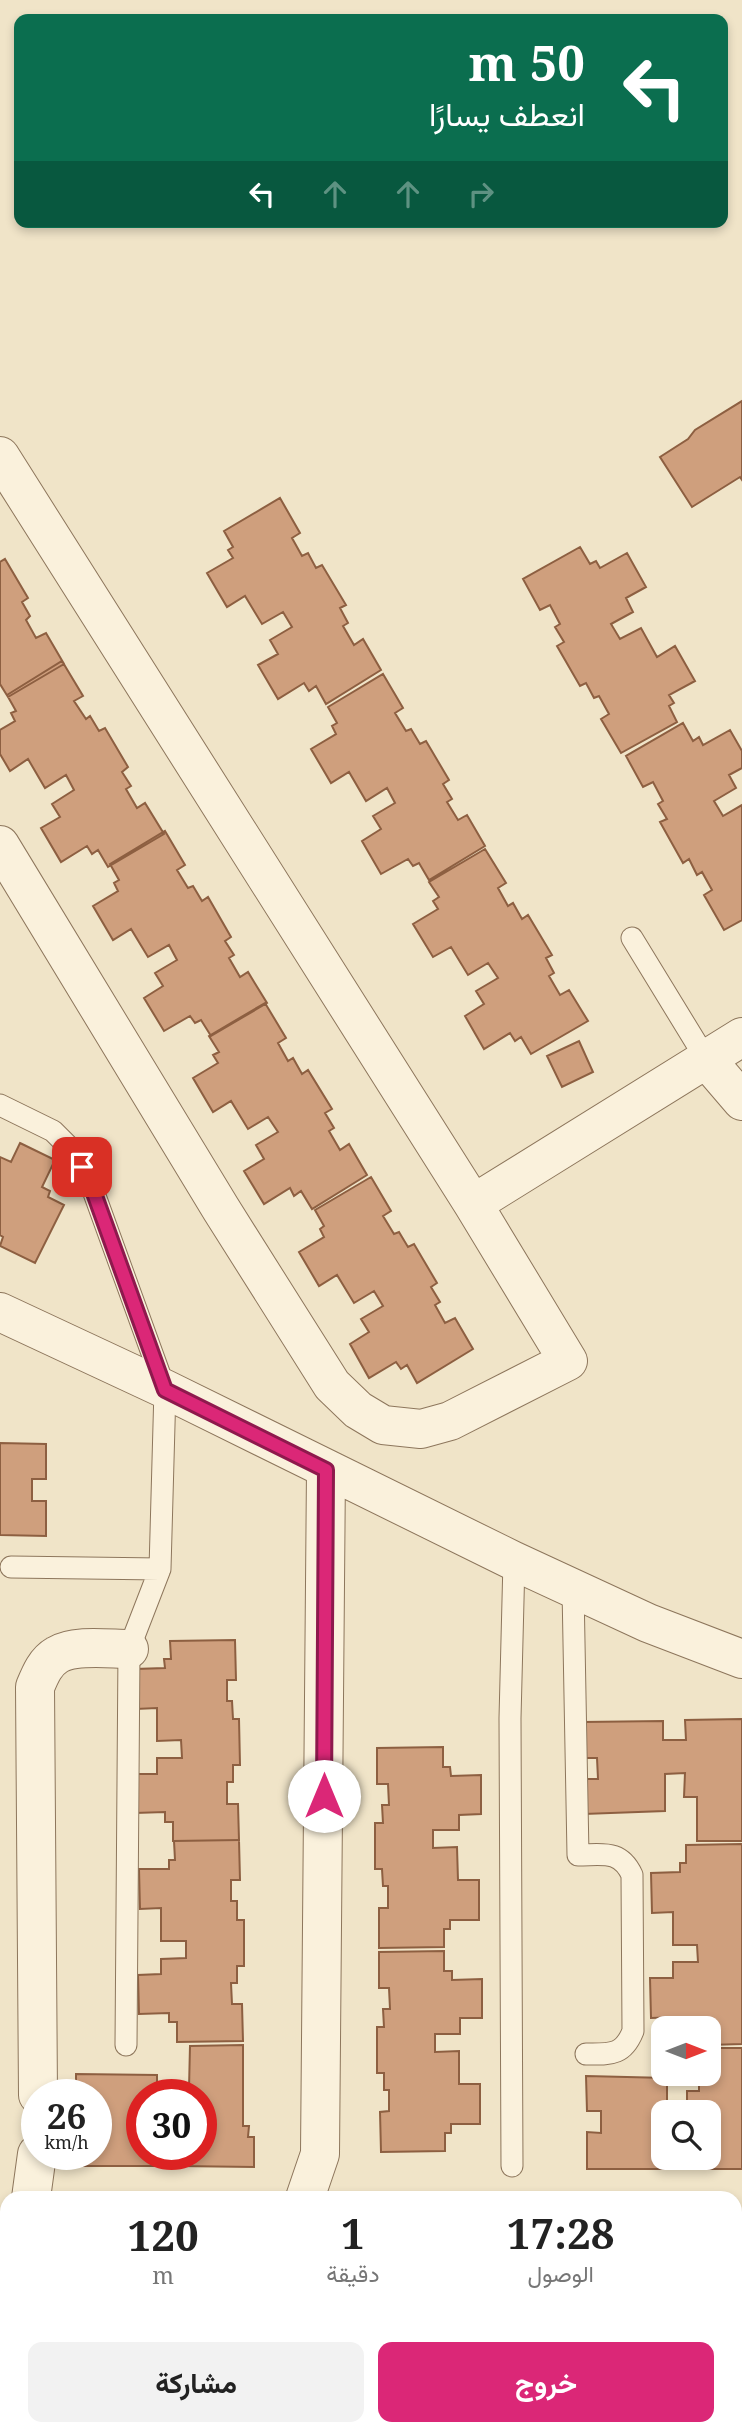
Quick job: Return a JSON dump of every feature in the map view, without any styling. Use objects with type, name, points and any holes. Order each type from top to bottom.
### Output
[{"type":"street","points":[[0,456],[473,1204],[568,1361],[450,1421],[421,1429],[383,1425],[358,1410],[332,1385],[220,1209],[0,845]]},
{"type":"street","points":[[473,1204],[742,1037]]},
{"type":"street","points":[[706,1059],[742,1101]]},
{"type":"street","points":[[0,1312],[573,1589],[648,1623],[742,1658]]},
{"type":"street","points":[[307,2191],[320,2154],[326,1470]]},
{"type":"street","points":[[38,2079],[35,1687],[43,1668],[58,1654],[86,1648],[130,1649]]},
{"type":"street","points":[[32,2191],[35,2170]]},
{"type":"lane","points":[[632,938],[706,1059]]},
{"type":"lane","points":[[0,1105],[53,1131],[74,1152],[90,1182],[165,1390],[160,1569],[130,1649],[125,2045]]},
{"type":"lane","points":[[512,2166],[510,1718],[514,1561]]},
{"type":"lane","points":[[10,1567],[160,1569]]},
{"type":"lane","points":[[573,1589],[578,1855],[617,1856],[627,1863],[632,1875],[633,2031],[627,2046],[612,2054],[586,2054]]},
{"type":"building","points":[[742,401],[742,480],[740,477],[692,507],[660,457],[688,439],[695,430]]},
{"type":"building","points":[[280,498],[300,533],[292,538],[302,556],[308,553],[316,568],[322,565],[346,605],[340,608],[348,623],[343,626],[354,645],[363,639],[381,670],[326,704],[316,686],[309,691],[304,683],[278,699],[258,665],[278,654],[270,640],[292,627],[283,612],[262,624],[245,596],[227,607],[207,573],[233,558],[228,550],[233,547],[224,531]]},
{"type":"building","points":[[580,547],[590,564],[596,561],[600,568],[627,553],[646,587],[626,598],[633,612],[611,624],[620,639],[641,628],[657,657],[675,646],[695,681],[669,695],[674,703],[669,706],[677,722],[621,753],[601,719],[609,714],[599,696],[594,698],[586,683],[580,686],[557,646],[564,642],[555,627],[560,624],[550,605],[540,610],[523,579]]},
{"type":"building","points":[[5,559],[28,598],[22,602],[30,616],[26,620],[36,638],[46,633],[64,664],[8,697],[0,684],[0,562]]},
{"type":"building","points":[[62,661],[83,696],[74,701],[86,719],[90,716],[99,731],[105,728],[128,767],[122,772],[131,786],[126,789],[137,808],[145,803],[164,834],[108,867],[98,850],[92,854],[87,846],[61,862],[41,828],[60,817],[52,804],[74,790],[66,775],[45,788],[28,759],[10,771],[0,754],[0,730],[15,721],[11,713],[16,711],[7,695]]},
{"type":"building","points":[[383,674],[403,708],[395,713],[406,731],[411,729],[420,744],[426,741],[449,780],[443,784],[452,799],[447,802],[458,820],[467,815],[485,846],[429,880],[419,863],[413,866],[408,859],[381,874],[362,841],[381,829],[373,816],[395,803],[387,788],[366,801],[349,772],[331,783],[311,749],[336,734],[332,726],[337,723],[328,707]]},
{"type":"building","points":[[683,723],[693,741],[699,737],[703,745],[730,730],[742,751],[742,768],[729,775],[736,788],[714,801],[723,816],[742,805],[742,920],[724,930],[704,895],[712,890],[702,872],[697,875],[689,859],[683,863],[660,822],[667,819],[658,804],[663,801],[653,782],[643,787],[626,756]]},
{"type":"building","points":[[165,831],[185,865],[177,870],[188,888],[193,886],[202,901],[208,897],[231,937],[225,941],[234,955],[229,958],[240,977],[248,972],[267,1003],[211,1036],[201,1020],[195,1023],[190,1016],[164,1031],[144,998],[163,986],[155,973],[177,960],[169,945],[148,957],[131,929],[113,940],[93,906],[118,891],[114,883],[119,880],[110,864]]},
{"type":"building","points":[[485,849],[506,883],[498,888],[508,906],[513,903],[522,919],[528,915],[552,955],[546,958],[554,973],[549,976],[560,995],[569,990],[588,1021],[531,1054],[521,1037],[515,1041],[510,1033],[484,1049],[465,1016],[484,1004],[476,991],[498,978],[488,963],[468,975],[451,947],[433,957],[413,924],[438,909],[433,901],[439,897],[429,882]]},
{"type":"building","points":[[265,1003],[286,1038],[278,1043],[288,1061],[293,1058],[302,1074],[308,1070],[332,1109],[325,1113],[334,1128],[329,1131],[340,1150],[349,1144],[367,1175],[312,1209],[301,1191],[294,1196],[290,1188],[264,1204],[244,1171],[264,1159],[256,1145],[278,1132],[268,1117],[248,1129],[231,1101],[213,1112],[193,1078],[218,1063],[213,1055],[219,1052],[209,1036]]},
{"type":"building","points":[[579,1041],[593,1072],[562,1087],[547,1056]]},
{"type":"building","points":[[20,1143],[55,1160],[42,1187],[50,1191],[48,1197],[64,1205],[35,1263],[0,1246],[3,1237],[0,1235],[0,1157],[11,1162]]},
{"type":"building","points":[[371,1177],[391,1211],[383,1216],[394,1234],[399,1232],[408,1247],[414,1244],[437,1283],[431,1287],[440,1302],[435,1305],[445,1323],[455,1318],[473,1349],[417,1383],[407,1365],[401,1369],[396,1362],[369,1378],[350,1344],[369,1332],[361,1319],[383,1306],[374,1291],[354,1303],[337,1275],[319,1286],[299,1252],[324,1237],[320,1229],[324,1226],[315,1210]]},
{"type":"building","points":[[0,1443],[46,1444],[46,1479],[32,1479],[32,1501],[46,1501],[46,1536],[0,1535]]},
{"type":"building","points":[[235,1640],[236,1680],[227,1680],[227,1701],[232,1701],[233,1719],[239,1719],[240,1765],[233,1765],[233,1782],[227,1782],[227,1804],[238,1804],[239,1840],[173,1841],[173,1822],[165,1822],[165,1812],[135,1813],[134,1774],[157,1774],[157,1758],[182,1758],[181,1740],[157,1741],[157,1708],[136,1709],[135,1669],[165,1668],[164,1659],[171,1659],[170,1641]]},
{"type":"building","points":[[742,1719],[742,1841],[697,1841],[697,1797],[684,1797],[685,1773],[665,1774],[665,1811],[584,1814],[584,1779],[598,1779],[597,1758],[584,1758],[583,1722],[663,1721],[663,1740],[686,1740],[685,1720]]},
{"type":"building","points":[[443,1747],[443,1767],[450,1767],[451,1776],[481,1775],[481,1814],[459,1815],[459,1830],[433,1830],[433,1848],[457,1847],[458,1880],[479,1880],[479,1920],[450,1920],[450,1929],[444,1929],[444,1947],[379,1948],[379,1908],[388,1908],[388,1886],[383,1886],[382,1869],[375,1869],[375,1823],[383,1823],[382,1805],[389,1805],[388,1784],[377,1784],[377,1748]]},
{"type":"building","points":[[239,1840],[240,1880],[231,1880],[231,1901],[237,1901],[237,1920],[244,1920],[244,1966],[237,1966],[237,1983],[231,1983],[232,2004],[242,2004],[243,2041],[177,2042],[177,2022],[169,2022],[169,2013],[139,2014],[138,1975],[161,1974],[161,1959],[186,1958],[186,1941],[161,1941],[161,1908],[140,1909],[139,1869],[169,1869],[169,1860],[175,1860],[174,1841]]},
{"type":"building","points":[[742,1844],[742,2044],[721,2045],[721,2016],[651,2018],[650,1978],[673,1978],[673,1962],[698,1962],[697,1945],[673,1945],[673,1912],[652,1913],[651,1873],[680,1872],[680,1863],[686,1863],[686,1845]]},
{"type":"building","points":[[444,1951],[444,1971],[452,1971],[452,1980],[482,1979],[482,2018],[460,2018],[460,2034],[435,2034],[435,2052],[459,2051],[459,2084],[480,2084],[480,2124],[451,2124],[451,2133],[445,2133],[445,2151],[381,2152],[380,2112],[389,2111],[389,2090],[384,2090],[384,2073],[377,2073],[377,2027],[384,2027],[383,2009],[390,2009],[389,1988],[379,1988],[379,1952]]},
{"type":"building","points":[[243,2045],[243,2126],[249,2126],[248,2137],[254,2137],[254,2167],[217,2167],[217,2079],[189,2079],[190,2046]]},
{"type":"building","points":[[721,2048],[742,2048],[742,2169],[721,2169],[721,2100],[687,2100],[687,2091],[699,2091],[699,2086],[721,2086]]},
{"type":"building","points":[[76,2074],[157,2075],[157,2079],[126,2079],[126,2166],[112,2166],[112,2079],[76,2079]]},
{"type":"building","points":[[586,2076],[651,2078],[651,2086],[667,2086],[667,2100],[651,2100],[651,2169],[587,2169],[587,2132],[601,2133],[601,2111],[587,2111]]},
{"type":"route","points":[[82,1167],[90,1182],[165,1390],[326,1470],[324,1796]]}]
